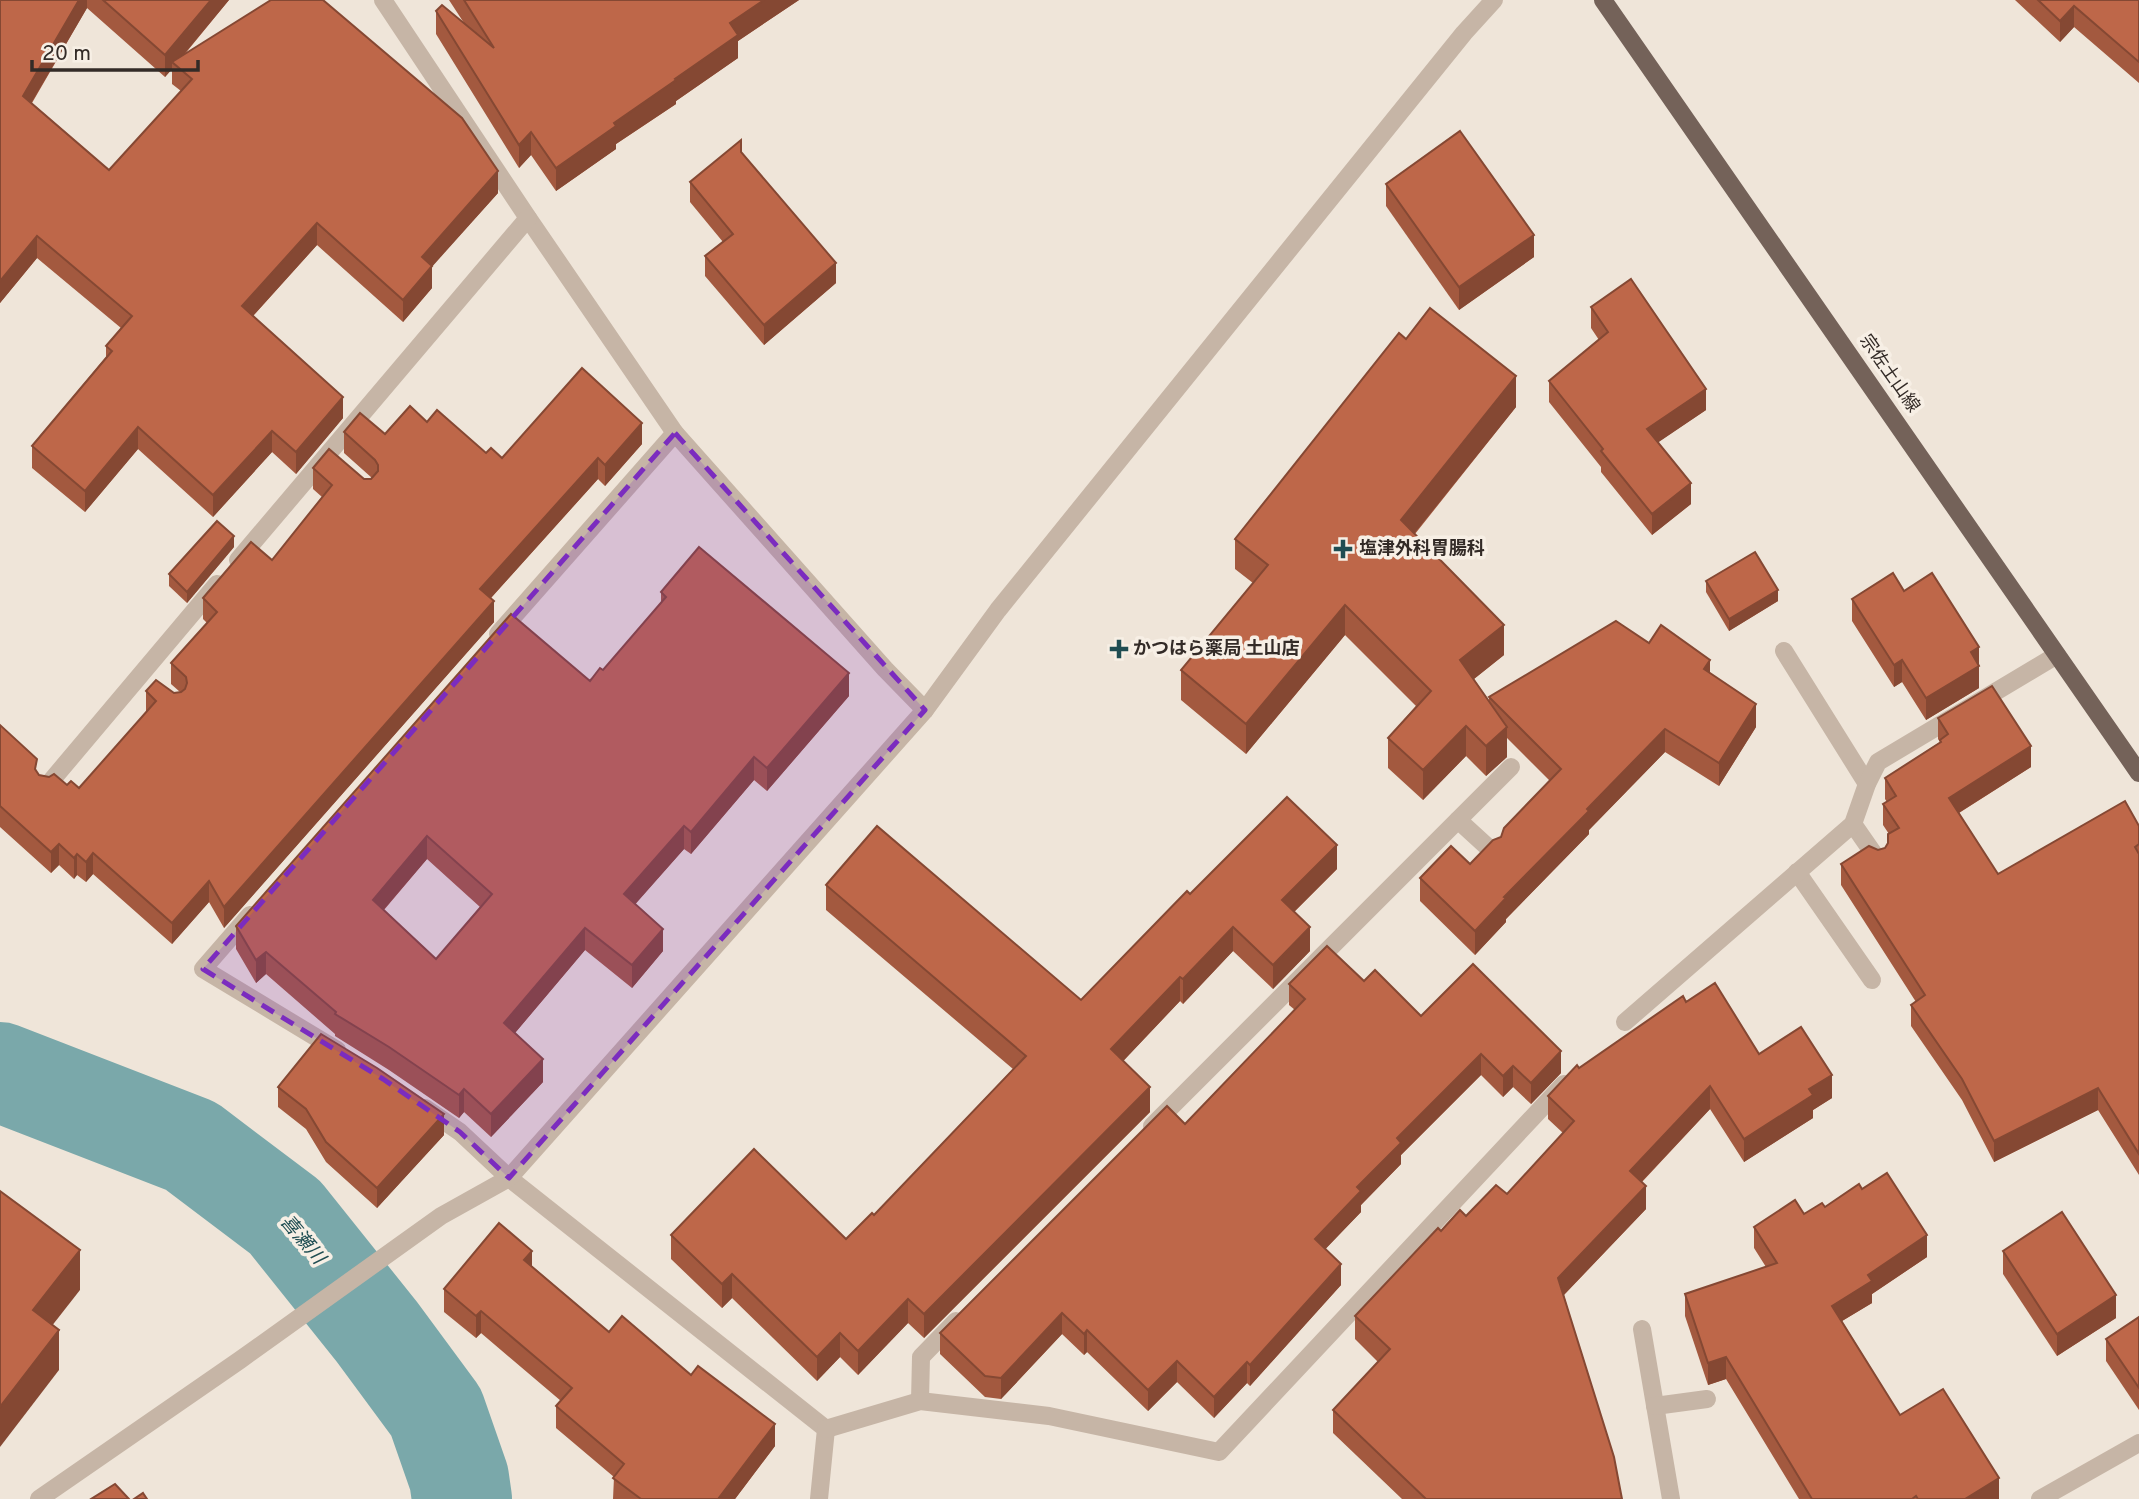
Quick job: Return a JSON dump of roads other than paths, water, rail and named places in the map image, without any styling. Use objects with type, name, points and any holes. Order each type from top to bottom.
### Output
[{"type":"main road","name":"宗佐土山線","points":[[1603,0],[2139,773]]},
{"type":"street","points":[[383,0],[675,433],[885,669],[925,710]]},
{"type":"street","points":[[39,1499],[441,1216],[509,1178],[925,710],[1006,599],[1464,33],[1494,0]]},
{"type":"street","points":[[46,787],[332,458],[528,218]]},
{"type":"street","points":[[490,643],[675,433]]},
{"type":"street","points":[[1784,651],[1867,784]]},
{"type":"street","points":[[1625,1022],[1853,824],[1878,762],[2057,655]]},
{"type":"street","points":[[141,675],[158,689]]},
{"type":"street","points":[[1136,1142],[1511,767]]},
{"type":"street","points":[[1458,820],[1493,852]]},
{"type":"street","points":[[1853,824],[1878,860]]},
{"type":"street","points":[[1797,872],[1872,981]]},
{"type":"street","points":[[259,906],[204,968],[349,1058]]},
{"type":"street","points":[[826,1429],[920,1401],[1049,1416],[1219,1452],[1568,1081]]},
{"type":"street","points":[[416,1102],[460,1132],[509,1178],[826,1429]]},
{"type":"street","points":[[920,1401],[921,1357],[970,1308]]},
{"type":"street","points":[[1642,1329],[1671,1499]]},
{"type":"street","points":[[1655,1406],[1707,1399]]},
{"type":"street","points":[[819,1499],[826,1429]]},
{"type":"street","points":[[2039,1499],[2139,1443]]},
{"type":"waterway","name":"喜瀬川","points":[[0,1072],[191,1146],[285,1217],[377,1332],[436,1412],[459,1478],[462,1499]]},
{"type":"place","name":"塩津外科胃腸科","points":[[1343,549]]},
{"type":"place","name":"かつはら薬局 土山店","points":[[1119,649]]}]
